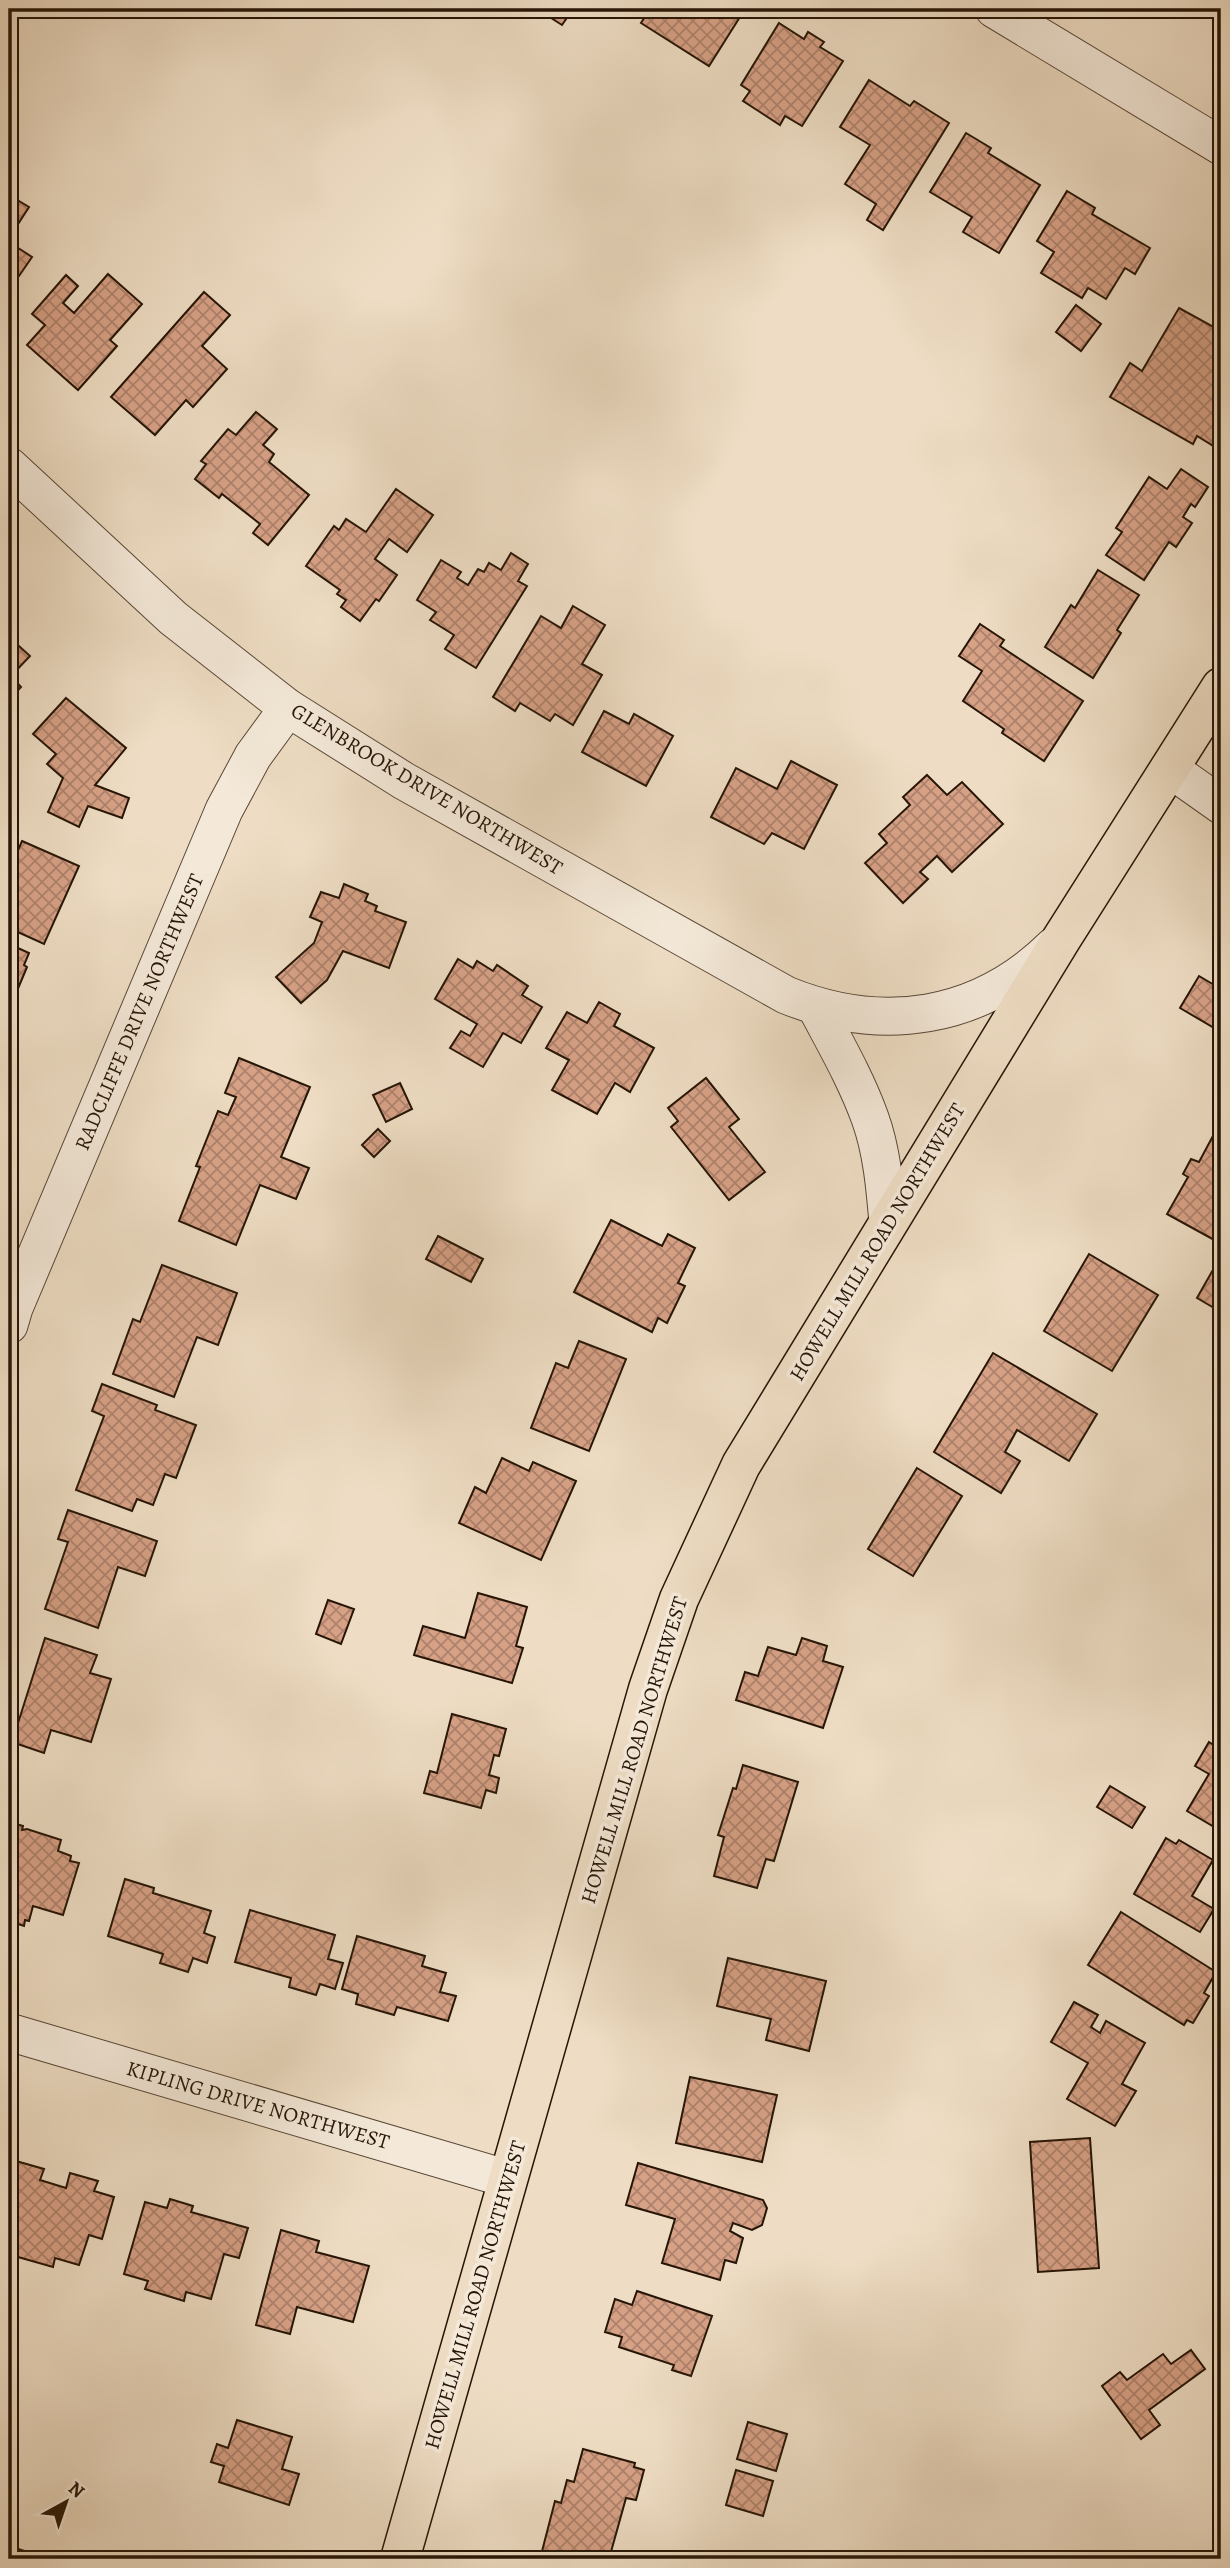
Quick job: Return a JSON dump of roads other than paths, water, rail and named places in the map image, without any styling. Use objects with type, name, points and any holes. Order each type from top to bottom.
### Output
[{"type":"main road","name":"HOWELL MILL ROAD NORTHWEST","points":[[400,2559],[648,1689],[679,1599],[741,1465],[1062,938],[1221,687]]},
{"type":"street","points":[[993,9],[1221,146]]},
{"type":"street","name":"GLENBROOK DRIVE NORTHWEST","points":[[9,466],[173,618],[288,708],[404,781],[786,995],[816,1007],[879,1018],[943,1012],[998,990],[1041,959],[1062,938]]},
{"type":"street","name":"RADCLIFFE DRIVE NORTHWEST","points":[[10,1313],[224,810],[253,757],[288,708]]},
{"type":"street","points":[[1170,769],[1221,805]]},
{"type":"street","points":[[816,1007],[849,1070],[870,1118],[883,1172],[888,1223]]},
{"type":"street","name":"KIPLING DRIVE NORTHWEST","points":[[9,2032],[508,2179]]}]
